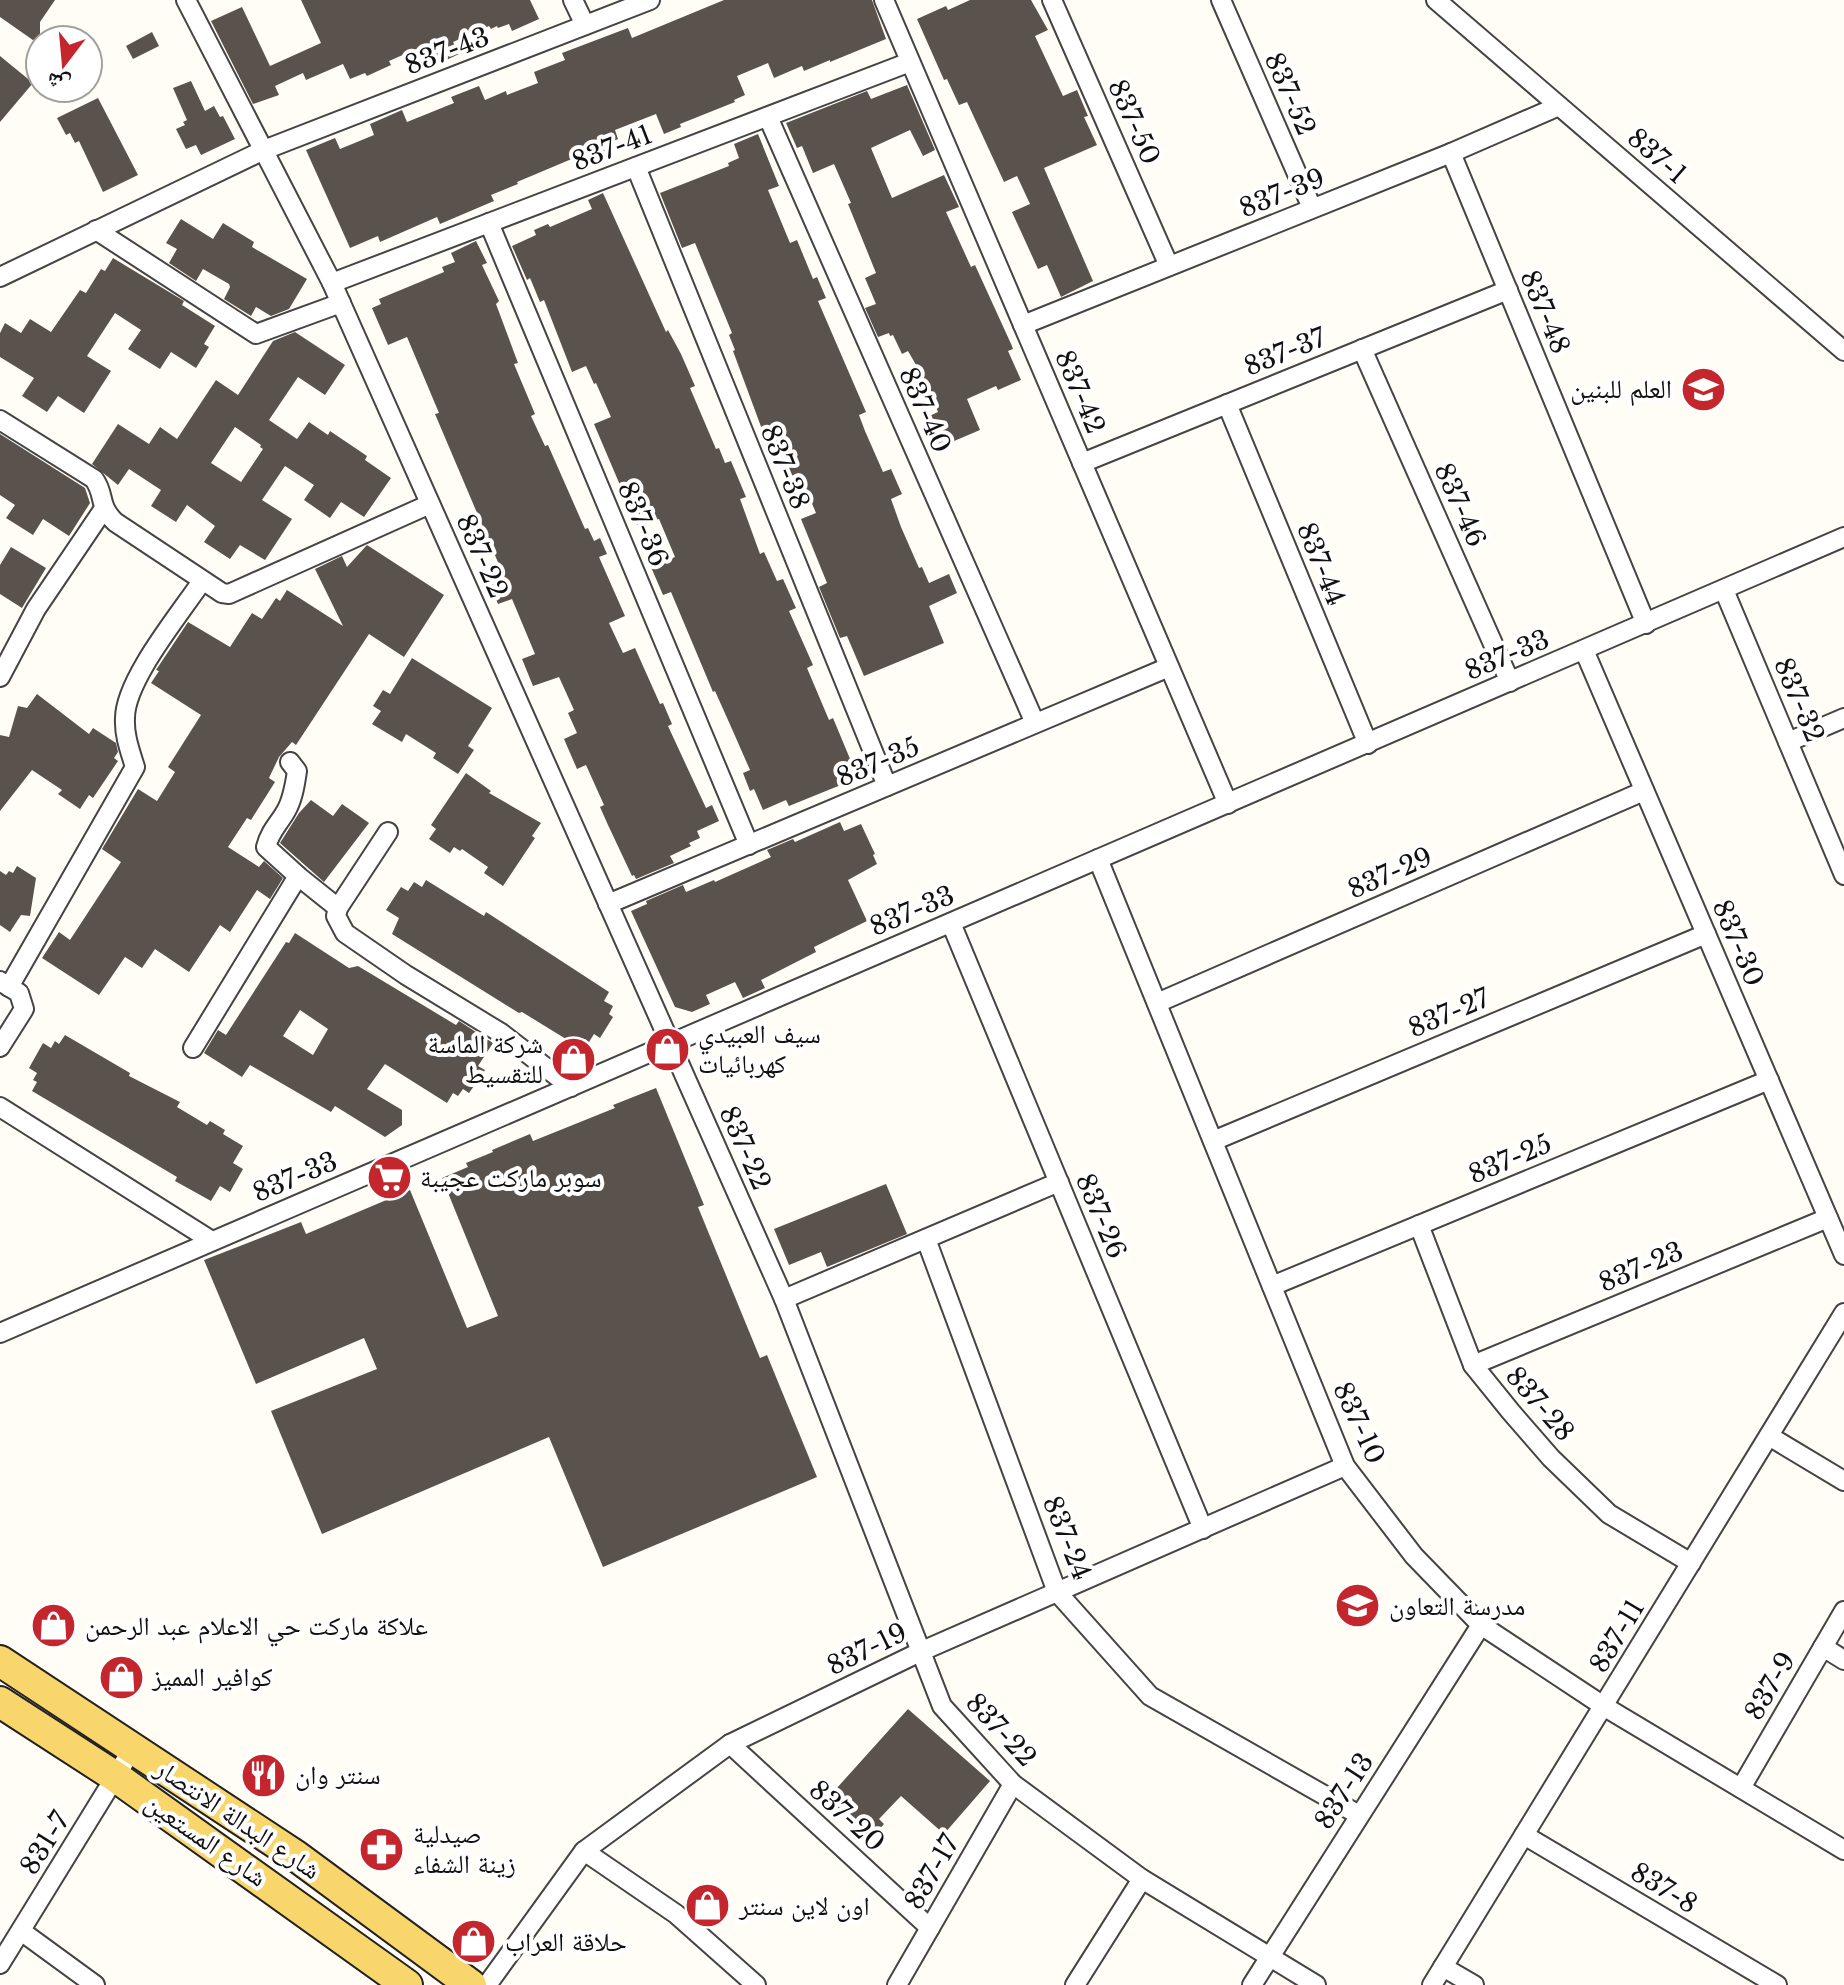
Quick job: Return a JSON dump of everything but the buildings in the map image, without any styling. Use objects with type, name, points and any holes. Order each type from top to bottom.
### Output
[{"type":"main road","name":"شارع البدالة الانتصار","points":[[0,1661],[296,1856],[471,1985]]},
{"type":"main road","name":"شارع المستعين","points":[[0,1702],[116,1777],[407,1985]]},
{"type":"street","name":"837-22","points":[[186,0],[332,283],[784,1299],[942,1706],[1013,1784],[1142,1879],[1316,1985]]},
{"type":"street","points":[[573,0],[585,25]]},
{"type":"street","name":"837-43","points":[[0,277],[264,150],[650,0]]},
{"type":"street","name":"837-42","points":[[884,0],[1228,804]]},
{"type":"street","name":"837-50","points":[[1052,0],[1169,266]]},
{"type":"street","name":"837-52","points":[[1221,0],[1312,208]]},
{"type":"street","name":"837-1","points":[[1436,0],[1844,351]]},
{"type":"street","name":"837-41","points":[[332,283],[910,62]]},
{"type":"street","name":"837-39","points":[[1023,325],[1451,153],[1559,106]]},
{"type":"street","name":"837-40","points":[[768,117],[1035,723]]},
{"type":"street","name":"837-48","points":[[1451,153],[1646,624]]},
{"type":"street","name":"837-38","points":[[636,167],[887,786]]},
{"type":"street","name":"837-36","points":[[489,223],[749,845]]},
{"type":"street","points":[[96,230],[256,334],[341,303]]},
{"type":"street","name":"837-37","points":[[1082,463],[1508,290]]},
{"type":"street","name":"837-46","points":[[1362,349],[1510,682]]},
{"type":"street","name":"837-44","points":[[1227,404],[1368,744]]},
{"type":"street","points":[[0,420],[94,479],[100,490],[103,510],[115,522],[222,593],[229,594],[430,504]]},
{"type":"street","points":[[0,677],[36,609],[103,510]]},
{"type":"street","name":"837-33","points":[[0,1333],[1844,537]]},
{"type":"street","points":[[0,1047],[24,1009],[19,993],[5,984],[135,767],[125,732],[127,699],[137,677],[202,581]]},
{"type":"street","name":"837-32","points":[[1724,590],[1844,875]]},
{"type":"street","name":"837-30","points":[[1584,650],[1844,1255]]},
{"type":"street","name":"837-35","points":[[608,904],[1169,667]]},
{"type":"street","points":[[1788,742],[1844,718]]},
{"type":"street","points":[[290,762],[297,771],[292,796],[287,810],[270,831],[266,847],[338,908]]},
{"type":"street","name":"837-29","points":[[1157,1003],[1644,791]]},
{"type":"street","points":[[388,832],[338,908],[336,916],[345,933],[406,975],[501,1033],[571,1087]]},
{"type":"street","name":"837-10","points":[[1098,859],[1345,1466],[1414,1556],[1481,1625],[1605,1707],[1844,1850]]},
{"type":"street","points":[[193,1048],[298,876]]},
{"type":"street","name":"837-26","points":[[951,923],[1203,1529]]},
{"type":"street","name":"837-27","points":[[1213,1141],[1706,934]]},
{"type":"street","name":"837-25","points":[[1272,1286],[1769,1080]]},
{"type":"street","points":[[0,1107],[212,1241]]},
{"type":"street","points":[[784,1299],[1059,1182]]},
{"type":"street","name":"837-23","points":[[1473,1365],[1828,1218]]},
{"type":"street","name":"837-28","points":[[1419,1225],[1473,1365],[1551,1458],[1609,1514],[1691,1563]]},
{"type":"street","name":"837-24","points":[[926,1239],[1057,1592],[1150,1696],[1359,1815]]},
{"type":"street","name":"837-11","points":[[1432,1985],[1844,1313]]},
{"type":"street","points":[[1769,1436],[1844,1481]]},
{"type":"street","name":"837-19","points":[[487,1985],[584,1851],[730,1744],[922,1651],[1345,1466]]},
{"type":"street","name":"837-9","points":[[1741,1788],[1844,1611]]},
{"type":"street","name":"837-13","points":[[1252,1985],[1481,1625]]},
{"type":"street","points":[[1823,1647],[1844,1660]]},
{"type":"street","name":"837-20","points":[[730,1744],[930,1928]]},
{"type":"street","name":"831-7","points":[[0,1964],[133,1748]]},
{"type":"street","name":"837-17","points":[[897,1985],[1013,1784]]},
{"type":"street","name":"837-8","points":[[1524,1835],[1777,1985]]},
{"type":"street","points":[[584,1851],[676,1914],[756,1985]]},
{"type":"street","points":[[1075,1985],[1142,1879]]},
{"type":"street","points":[[21,1931],[95,1985]]},
{"type":"street","points":[[1443,1967],[1474,1985]]},
{"type":"place","name":"العلم للبنين","points":[[1703,389]]},
{"type":"place","name":"سيف العبيدي كهربائيات","points":[[667,1049]]},
{"type":"place","name":"شركة الماسة للتقسيط","points":[[574,1059]]},
{"type":"place","name":"سوبر ماركت عجيبة","points":[[389,1178]]},
{"type":"place","name":"مدرسة التعاون","points":[[1358,1606]]},
{"type":"place","name":"علاكة ماركت حي الاعلام عبد الرحمن","points":[[54,1626]]},
{"type":"place","name":"كوافير المميز","points":[[121,1677]]},
{"type":"place","name":"سنتر وان","points":[[264,1775]]},
{"type":"place","name":"صيدلية زينة الشفاء","points":[[382,1849]]},
{"type":"place","name":"اون لاين سنتر","points":[[708,1906]]},
{"type":"place","name":"حلاقة العراب","points":[[474,1942]]}]
